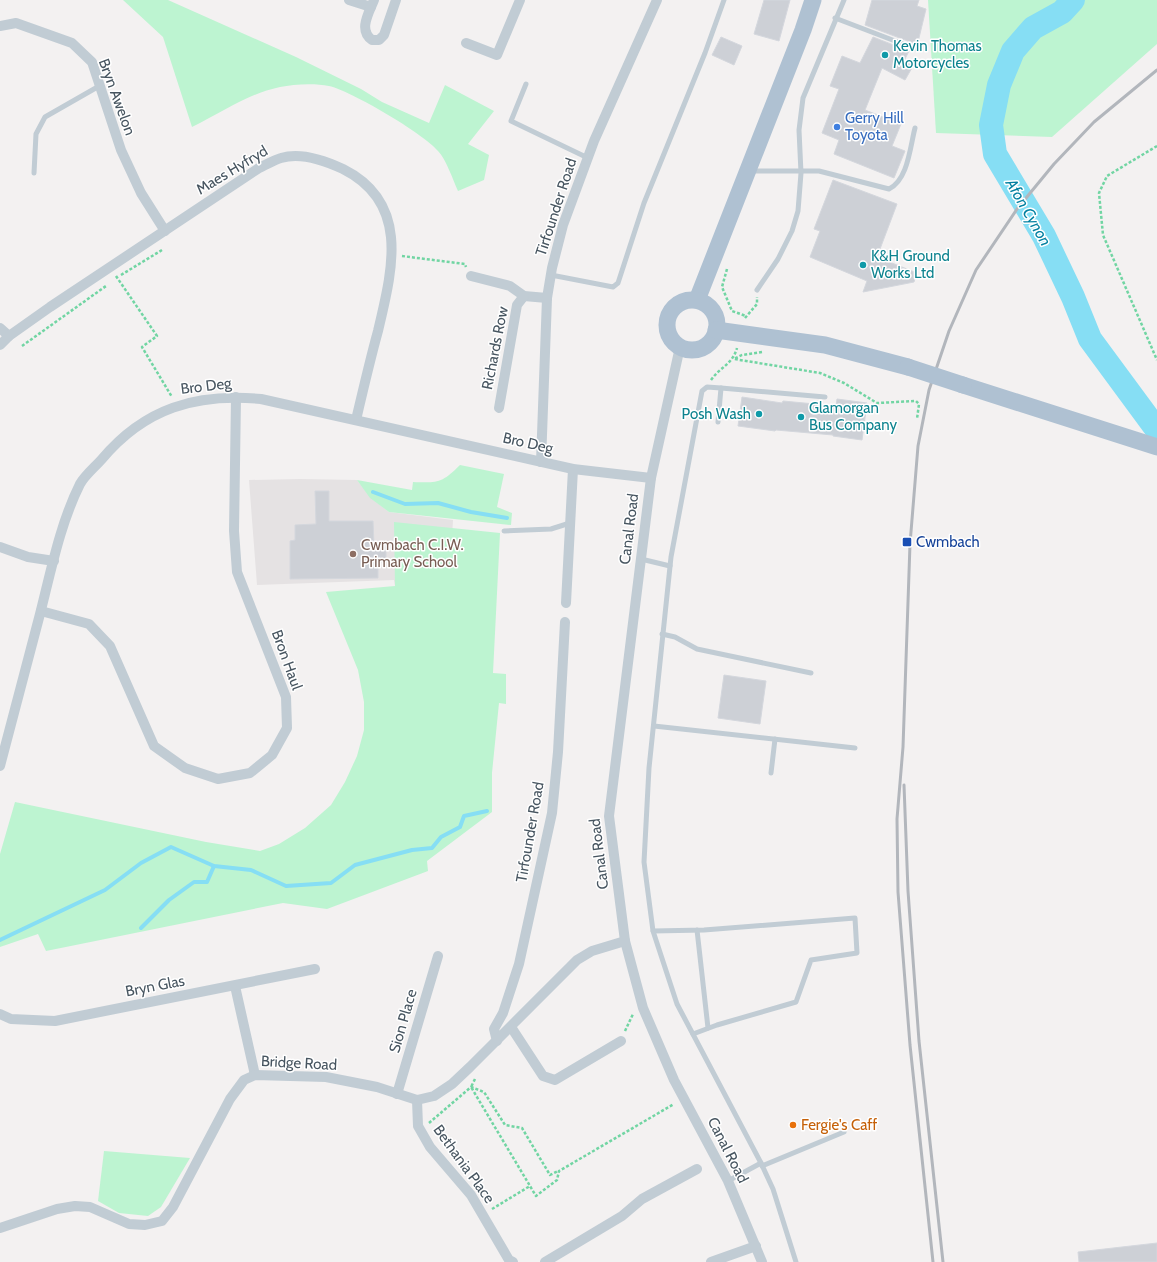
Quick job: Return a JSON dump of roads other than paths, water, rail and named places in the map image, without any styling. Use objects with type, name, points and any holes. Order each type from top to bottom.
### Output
[{"type":"main road","points":[[697,300],[803,30],[813,0]]},
{"type":"main road","points":[[697,300],[710,308],[717,322],[716,330],[709,343],[702,348],[687,350],[680,347],[669,336],[667,328],[670,313],[681,302],[697,300]]},
{"type":"main road","points":[[716,330],[825,345],[908,367],[1157,447]]},
{"type":"street","points":[[349,0],[373,4],[364,29],[366,36],[372,40],[379,40],[384,35],[396,0]]},
{"type":"street","points":[[466,43],[497,54],[520,0]]},
{"type":"street","name":"Tirfounder Road","points":[[540,462],[547,298],[551,274],[563,225],[588,158],[656,0]]},
{"type":"street","name":"Bryn Awelon","points":[[0,26],[16,23],[72,43],[92,62],[101,85],[121,150],[141,192],[165,231]]},
{"type":"street","name":"Maes Hyfryd","points":[[0,345],[9,336],[259,168],[282,158],[305,157],[332,164],[359,177],[382,205],[392,235],[390,278],[356,420]]},
{"type":"street","points":[[471,276],[510,286],[524,296],[547,298]]},
{"type":"street","name":"Richards Row","points":[[499,408],[517,305],[524,296]]},
{"type":"street","points":[[0,328],[9,336]]},
{"type":"street","name":"Canal Road","points":[[680,347],[651,478],[608,816],[625,941],[643,1008],[674,1080],[728,1181],[762,1262]]},
{"type":"street","name":"Bro Deg","points":[[0,766],[54,561],[65,523],[81,483],[115,444],[146,420],[176,405],[207,399],[236,397],[261,399],[573,469],[651,478]]},
{"type":"street","name":"Bron Haul","points":[[40,611],[89,624],[110,646],[154,746],[184,768],[218,778],[250,773],[272,755],[287,728],[286,697],[237,572],[234,531],[236,397]]},
{"type":"street","points":[[566,603],[573,469]]},
{"type":"street","points":[[0,547],[28,557],[54,561]]},
{"type":"street","name":"Tirfounder Road","points":[[497,1041],[494,1029],[503,1013],[519,964],[552,813],[558,752],[565,622]]},
{"type":"street","points":[[417,1100],[434,1096],[452,1084],[577,960],[592,950],[625,941]]},
{"type":"street","name":"Sion Place","points":[[398,1094],[438,956]]},
{"type":"street","name":"Bryn Glas","points":[[0,1014],[11,1019],[55,1021],[315,969]]},
{"type":"street","points":[[235,986],[255,1075]]},
{"type":"street","points":[[511,1027],[543,1076],[555,1080],[621,1041]]},
{"type":"street","name":"Bridge Road","points":[[0,1228],[57,1209],[74,1206],[90,1207],[129,1224],[145,1225],[162,1220],[173,1208],[230,1099],[244,1080],[255,1075],[326,1077],[377,1087],[417,1100]]},
{"type":"street","name":"Bethania Place","points":[[417,1100],[418,1126],[430,1147],[471,1195],[509,1260],[513,1262]]},
{"type":"street","points":[[545,1262],[622,1216],[642,1199],[697,1169]]},
{"type":"street","points":[[711,1262],[756,1246]]},
{"type":"lane","points":[[551,274],[613,287],[618,283],[644,203],[706,53],[724,0]]},
{"type":"lane","points":[[757,290],[778,259],[792,231],[798,211],[800,172],[799,130],[803,98],[835,18],[844,0]]},
{"type":"lane","points":[[835,18],[916,49]]},
{"type":"lane","points":[[526,84],[511,121],[588,158]]},
{"type":"lane","points":[[34,173],[36,134],[45,117],[101,85]]},
{"type":"lane","points":[[747,170],[800,172],[819,171],[889,189],[897,184],[902,176],[915,128]]},
{"type":"lane","points":[[796,1262],[773,1189],[762,1164],[677,1004],[653,931],[644,862],[649,768],[670,566],[702,391],[707,388],[721,388],[825,397]]},
{"type":"lane","points":[[718,422],[721,388]]},
{"type":"lane","points":[[504,531],[551,529],[570,523]]},
{"type":"lane","points":[[641,559],[670,566]]},
{"type":"lane","points":[[662,634],[675,636],[697,649],[811,673]]},
{"type":"lane","points":[[654,726],[856,748]]},
{"type":"lane","points":[[770,773],[774,739]]},
{"type":"lane","points":[[653,931],[704,930],[855,918],[858,953],[810,960],[796,1002],[708,1028],[693,1034]]},
{"type":"lane","points":[[697,930],[708,1028]]},
{"type":"lane","points":[[728,1181],[762,1164],[844,1132]]},
{"type":"waterway","name":"Afon Cynon","points":[[1073,0],[1062,12],[1033,28],[1013,51],[999,85],[991,125],[995,154],[1044,236],[1073,297],[1090,339],[1157,430]]},
{"type":"waterway","points":[[373,492],[405,504],[438,503],[471,512],[507,518]]},
{"type":"waterway","points":[[0,940],[105,890],[141,863],[171,847],[214,866],[251,870],[286,886],[331,883],[355,865],[412,850],[432,848],[441,837],[460,827],[464,816],[487,811]]},
{"type":"waterway","points":[[141,928],[169,900],[194,882],[207,882],[214,866]]},
{"type":"railway","points":[[933,1262],[910,1045],[898,892],[897,819],[903,747],[910,544],[918,446],[929,390],[949,331],[976,270],[1017,209],[1054,164],[1094,122],[1157,70]]},
{"type":"railway","points":[[904,785],[908,891],[919,1041],[943,1262]]},
{"type":"place","name":"Kevin Thomas Motorcycles","points":[[885,55]]},
{"type":"place","name":"Gerry Hill Toyota","points":[[837,127]]},
{"type":"place","name":"K&H Ground Works Ltd","points":[[863,265]]},
{"type":"place","name":"Posh Wash","points":[[759,414]]},
{"type":"place","name":"Glamorgan Bus Company","points":[[801,417]]},
{"type":"place","name":"Cwmbach","points":[[907,542]]},
{"type":"place","name":"Cwmbach C.I.W. Primary School","points":[[353,554]]},
{"type":"place","name":"Fergie's Caff","points":[[793,1125]]}]
